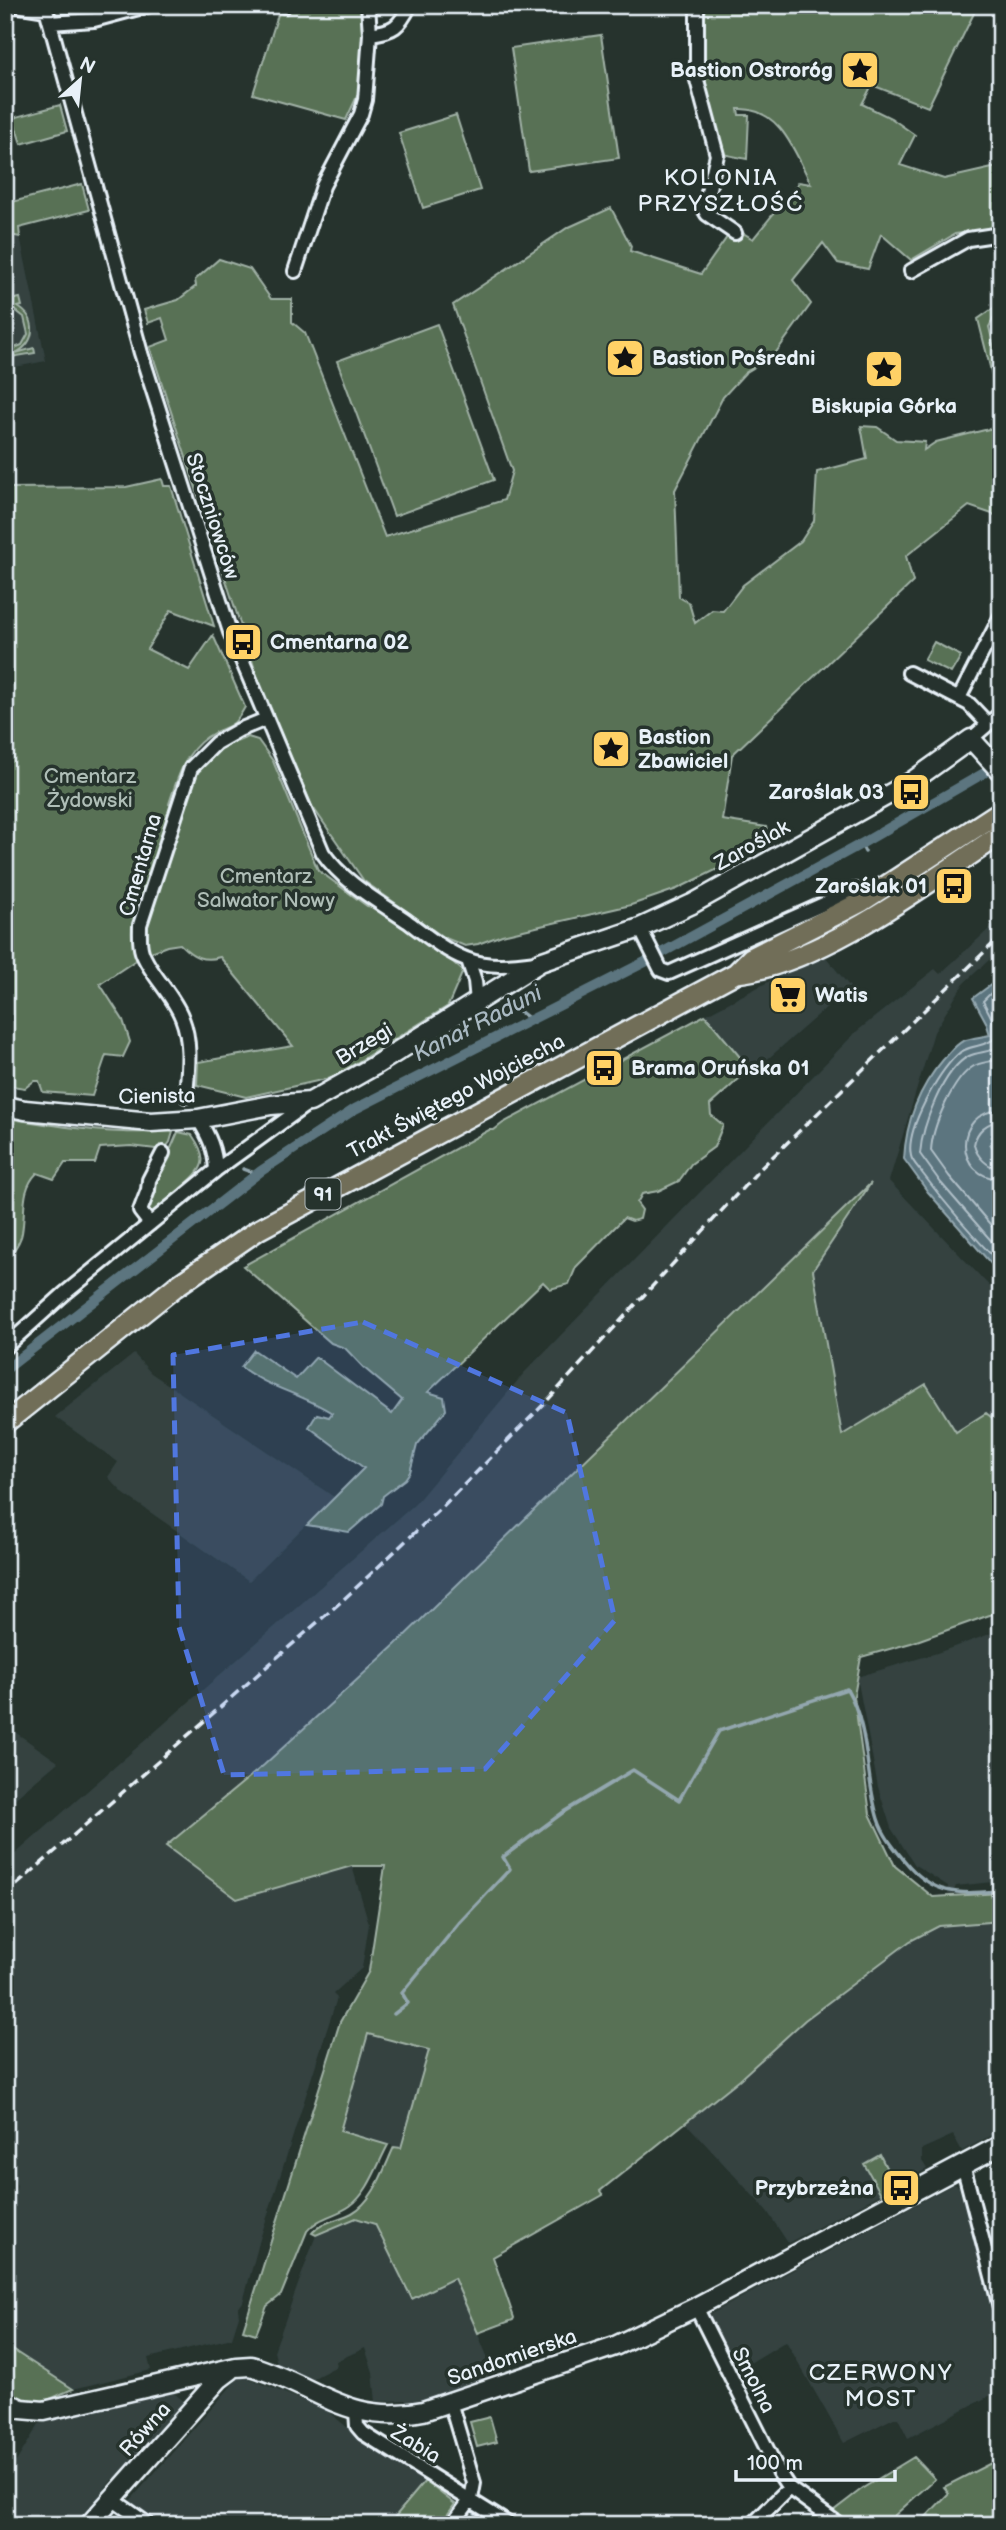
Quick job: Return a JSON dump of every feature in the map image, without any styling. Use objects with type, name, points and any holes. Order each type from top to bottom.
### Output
[{"type":"main road","name":"Trakt Świętego Wojciecha","points":[[5,1423],[175,1287],[216,1256],[258,1230],[736,973],[751,958],[824,923],[873,895],[1001,811]]},
{"type":"main road","name":"Trakt Świętego Wojciecha","points":[[736,973],[760,971],[844,934],[1001,834]]},
{"type":"street","points":[[16,5],[94,20],[150,5]]},
{"type":"street","points":[[295,271],[323,186],[361,114],[365,100],[370,34],[368,5]]},
{"type":"street","points":[[370,34],[391,31],[404,18],[410,5]]},
{"type":"street","points":[[696,5],[697,80],[717,155],[704,209],[707,214],[735,233]]},
{"type":"street","name":"Stoczniowców","points":[[47,12],[141,353],[230,632],[319,845],[331,864],[346,878],[443,947],[468,960],[508,965],[540,962]]},
{"type":"street","points":[[911,271],[968,239],[1001,234]]},
{"type":"street","points":[[959,698],[1001,616]]},
{"type":"street","points":[[909,673],[969,704],[988,724]]},
{"type":"street","name":"Zaroślak","points":[[540,962],[640,928],[692,904],[977,746],[988,724],[1001,713]]},
{"type":"street","name":"Cmentarna","points":[[186,1096],[188,1053],[184,1022],[169,992],[143,955],[140,925],[191,768],[216,743],[266,719]]},
{"type":"street","points":[[977,746],[1001,772]]},
{"type":"street","points":[[640,928],[661,970],[669,973],[855,890],[873,895]]},
{"type":"street","points":[[468,960],[475,981],[477,1002]]},
{"type":"street","name":"Brzegi","points":[[5,1347],[64,1294],[216,1170],[310,1102],[374,1066],[540,962]]},
{"type":"street","name":"Cienista","points":[[5,1106],[24,1111],[129,1122],[198,1119],[271,1105],[310,1102]]},
{"type":"street","points":[[198,1119],[215,1153],[216,1170]]},
{"type":"street","points":[[150,1224],[140,1212],[149,1180],[163,1153]]},
{"type":"street","name":"Sandomierska","points":[[5,2401],[21,2409],[44,2411],[236,2367],[251,2366],[356,2411],[399,2416],[450,2402],[615,2346],[695,2307],[1000,2146]]},
{"type":"street","points":[[963,2165],[1001,2311]]},
{"type":"street","name":"Smolna","points":[[695,2307],[789,2488],[840,2525]]},
{"type":"street","name":"Równa","points":[[89,2525],[219,2379],[236,2367]]},
{"type":"street","name":"Żabia","points":[[450,2402],[474,2483],[471,2499]]},
{"type":"street","name":"Żabia","points":[[356,2411],[357,2426],[363,2433],[510,2525]]},
{"type":"street","points":[[752,2525],[789,2488]]},
{"type":"street","points":[[112,2499],[149,2525]]},
{"type":"street","points":[[452,2525],[471,2499]]},
{"type":"highlighted area","points":[[363,1322],[567,1413],[615,1620],[485,1769],[224,1775],[179,1627],[173,1355]]},
{"type":"shaded area","points":[[5,204],[15,212],[46,361],[5,369]]},
{"type":"shaded area","points":[[1001,918],[1001,949],[964,983],[934,1032],[889,1181],[1001,1298],[1001,1425],[986,1413],[956,1432],[926,1384],[842,1435],[813,1270],[867,1186],[396,1644],[264,1765],[167,1845],[237,1899],[352,1866],[369,1924],[362,1968],[333,1994],[337,1998],[260,2239],[243,2302],[238,2309],[239,2316],[232,2338],[148,2358],[151,2370],[73,2389],[5,2345],[5,2226],[17,2186],[8,2161],[5,2162],[5,1863],[415,1504],[524,1373],[856,1032],[935,969],[940,974]]},
{"type":"shaded area","points":[[825,956],[850,987],[753,1072],[705,1015]]},
{"type":"shaded area","points":[[134,1354],[151,1373],[334,1497],[249,1581],[124,1494],[108,1477],[118,1462],[55,1417]]},
{"type":"shaded area","points":[[1001,1630],[1001,1881],[956,1886],[952,1895],[948,1894],[948,1886],[915,1865],[891,1828],[878,1787],[857,1677]]},
{"type":"shaded area","points":[[5,1725],[58,1762],[5,1807]]},
{"type":"shaded area","points":[[1001,1921],[1001,2047],[990,2049],[993,2058],[1001,2059],[1001,2130],[962,2151],[953,2135],[922,2149],[922,2161],[927,2169],[895,2186],[880,2156],[864,2163],[881,2194],[788,2243],[767,2211],[686,2123],[790,2032],[910,1941],[939,1926]]},
{"type":"shaded area","points":[[368,2034],[429,2050],[401,2148],[340,2132]]},
{"type":"shaded area","points":[[954,2184],[959,2186],[1001,2338],[1001,2390],[908,2438],[898,2418],[894,2418],[844,2443],[786,2341],[735,2372],[707,2316]]},
{"type":"shaded area","points":[[356,2218],[375,2224],[454,2277],[495,2375],[408,2405],[405,2400],[376,2402],[373,2372],[365,2348],[336,2361],[337,2366],[312,2379],[277,2363],[274,2351],[316,2235]]},
{"type":"shaded area","points":[[241,2375],[326,2410],[364,2441],[425,2481],[388,2525],[157,2525],[127,2504]]},
{"type":"shaded area","points":[[174,2393],[187,2404],[119,2479],[112,2480],[105,2488],[106,2494],[77,2525],[5,2525],[5,2456],[16,2462],[39,2424]]},
{"type":"green space","points":[[281,5],[363,5],[368,51],[365,79],[346,120],[253,94]]},
{"type":"green space","points":[[703,5],[978,5],[928,107],[872,85],[862,104],[891,118],[915,135],[900,165],[944,179],[1001,166],[1001,228],[955,234],[911,260],[881,234],[868,269],[838,263],[823,243],[793,280],[811,304],[774,355],[745,373],[723,397],[675,490],[679,597],[689,603],[695,623],[712,610],[723,611],[743,585],[801,541],[814,521],[817,472],[867,459],[861,426],[877,427],[896,440],[925,442],[924,450],[936,442],[1001,426],[1001,441],[996,444],[994,454],[1001,457],[1001,517],[969,506],[906,556],[913,582],[732,755],[722,820],[766,827],[771,843],[677,889],[631,905],[465,946],[443,937],[364,881],[312,806],[261,688],[150,347],[169,340],[162,318],[148,323],[144,310],[178,300],[196,286],[195,280],[219,259],[250,269],[271,299],[292,299],[292,322],[305,333],[385,537],[504,500],[512,471],[453,305],[567,228],[611,208],[631,246],[630,251],[701,274],[730,233],[737,238],[743,233],[753,239],[799,182],[811,184],[784,134],[765,115],[753,110],[738,109],[739,115],[749,115],[747,159],[722,154],[707,109]]},
{"type":"green space","points":[[601,35],[619,158],[529,171],[511,48]]},
{"type":"green space","points":[[60,105],[67,131],[21,144],[13,118]]},
{"type":"green space","points":[[456,115],[480,190],[423,208],[399,133]]},
{"type":"green space","points":[[82,184],[89,210],[19,228],[20,237],[5,234],[5,203],[12,207],[12,202]]},
{"type":"green space","points":[[20,298],[22,306],[18,307],[29,318],[32,330],[28,343],[16,353],[34,348],[35,353],[5,358],[5,352],[22,345],[28,334],[24,317],[15,310],[5,309],[5,301]]},
{"type":"green space","points":[[1001,303],[1001,311],[996,314],[989,327],[1001,377],[1001,411],[978,319]]},
{"type":"green space","points":[[437,324],[494,480],[394,516],[337,361]]},
{"type":"green space","name":"Cmentarz Żydowski","points":[[162,479],[164,486],[171,486],[214,626],[171,610],[147,649],[189,670],[213,635],[245,707],[236,721],[199,743],[182,767],[169,804],[173,806],[134,938],[134,949],[139,958],[100,984],[123,1020],[130,1042],[123,1057],[106,1055],[92,1096],[43,1092],[39,1081],[34,1081],[25,1088],[5,1085],[5,488],[126,487]]},
{"type":"green space","points":[[934,642],[961,656],[951,673],[924,660]]},
{"type":"green space","name":"Cmentarz Salwator Nowy","points":[[248,737],[258,740],[273,761],[318,870],[463,971],[448,1006],[340,1073],[326,1079],[246,1097],[197,1085],[198,1062],[293,1046],[220,957],[199,957],[180,944],[146,954],[145,925],[196,770],[221,748]]},
{"type":"green space","points":[[705,1015],[750,1069],[710,1105],[711,1115],[723,1125],[714,1147],[691,1164],[679,1181],[658,1191],[642,1194],[637,1203],[642,1210],[640,1219],[632,1221],[624,1218],[576,1267],[569,1284],[550,1289],[543,1282],[428,1392],[444,1397],[446,1410],[417,1445],[410,1472],[383,1496],[381,1504],[349,1532],[307,1525],[364,1468],[309,1427],[317,1414],[329,1417],[332,1413],[241,1367],[254,1350],[296,1379],[316,1357],[392,1414],[402,1400],[345,1348],[331,1343],[243,1266]]},
{"type":"green space","points":[[5,1118],[108,1131],[173,1132],[164,1150],[131,1146],[100,1148],[95,1163],[65,1163],[54,1179],[37,1173],[26,1194],[21,1237],[5,1263]]},
{"type":"green space","points":[[178,1132],[192,1135],[201,1151],[202,1164],[182,1190],[153,1214],[146,1212],[166,1152],[171,1148]]},
{"type":"green space","points":[[871,1183],[813,1270],[842,1435],[926,1384],[956,1432],[986,1413],[1001,1425],[1001,1611],[911,1643],[861,1657],[854,1696],[870,1814],[895,1866],[933,1897],[1001,1893],[1001,1921],[939,1926],[910,1941],[805,2020],[740,2079],[600,2191],[603,2195],[493,2257],[514,2318],[478,2333],[454,2278],[412,2299],[375,2224],[356,2218],[316,2235],[312,2233],[360,2208],[377,2183],[394,2147],[401,2148],[429,2050],[368,2034],[340,2131],[388,2145],[357,2200],[311,2226],[307,2231],[281,2295],[267,2306],[256,2334],[243,2330],[340,2022],[369,1971],[385,1866],[352,1866],[237,1899],[166,1846],[264,1765],[396,1644]]},
{"type":"green space","points":[[880,2155],[895,2186],[881,2194],[864,2164]]},
{"type":"green space","points":[[5,2345],[73,2389],[32,2403],[5,2392]]},
{"type":"green space","points":[[490,2417],[497,2442],[477,2447],[470,2422]]},
{"type":"green space","points":[[914,2457],[935,2479],[884,2525],[852,2525],[833,2511],[863,2488]]},
{"type":"green space","points":[[1001,2458],[1001,2525],[918,2525],[949,2493],[944,2487]]},
{"type":"green space","points":[[425,2481],[455,2504],[440,2525],[388,2525]]},
{"type":"water","points":[[992,984],[1001,990],[1001,1134],[990,1144],[1001,1156],[1001,1275],[928,1192],[904,1159],[911,1119],[927,1082],[960,1043],[990,1035],[973,998]]},
{"type":"waterway","name":"Kanał Raduni","points":[[5,1370],[261,1171],[355,1109],[645,962],[861,844],[998,765]]},
{"type":"waterway","points":[[861,844],[865,852]]},
{"type":"waterway","points":[[514,1007],[531,1020]]},
{"type":"waterway","points":[[243,1169],[257,1174]]},
{"type":"waterway","points":[[394,2014],[408,2003],[402,1993],[459,1923],[510,1869],[503,1857],[565,1811],[633,1770],[679,1800],[719,1731],[847,1689],[860,1720],[878,1819],[893,1846],[915,1872],[937,1887],[972,1893],[1001,1891]]},
{"type":"waterway","points":[[471,2510],[493,2525]]},
{"type":"railway","points":[[5,1895],[343,1600],[443,1506],[545,1403],[760,1169],[1001,936]]},
{"type":"place","name":"Bastion Ostroróg","points":[[860,70]]},
{"type":"place","name":"Bastion Pośredni","points":[[625,358]]},
{"type":"place","name":"Biskupia Górka","points":[[884,369]]},
{"type":"place","name":"Cmentarna 02","points":[[243,642]]},
{"type":"place","name":"Bastion Zbawiciel","points":[[611,749]]},
{"type":"place","name":"Zaroślak 03","points":[[911,792]]},
{"type":"place","name":"Zaroślak 01","points":[[954,886]]},
{"type":"place","name":"Watis","points":[[788,995]]},
{"type":"place","name":"Brama Oruńska 01","points":[[604,1068]]},
{"type":"place","name":"Przybrzeżna","points":[[901,2188]]},
{"type":"district","name":"KOLONIA PRZYSZŁOŚĆ","points":[[721,190]]},
{"type":"district","name":"CZERWONY MOST","points":[[881,2385]]}]
